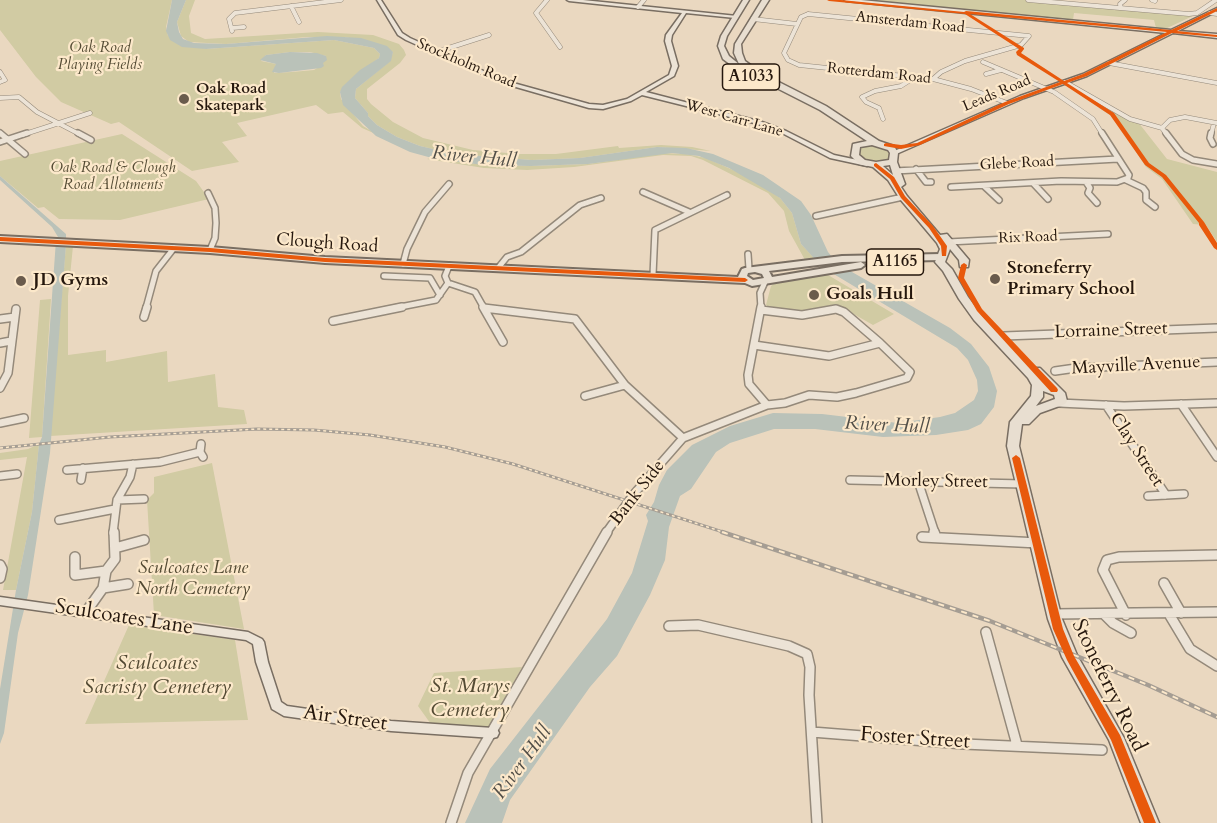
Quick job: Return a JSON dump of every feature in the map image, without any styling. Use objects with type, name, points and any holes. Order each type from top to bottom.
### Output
[{"type":"highway","name":"A1033","points":[[746,0],[721,44],[722,51],[728,59],[753,78],[832,120],[854,137],[856,158],[871,164],[892,178],[903,197],[941,242],[945,249],[943,260],[978,318],[1033,376],[1037,394]]},
{"type":"highway","points":[[751,0],[765,0]]},
{"type":"highway","name":"A1033","points":[[765,0],[738,47],[739,56],[747,67],[828,111],[875,142],[886,144]]},
{"type":"highway","name":"A1033","points":[[855,149],[875,142]]},
{"type":"highway","points":[[886,144],[909,197],[948,242],[961,261],[961,278],[979,310],[1057,397],[1046,403],[1037,394]]},
{"type":"highway","points":[[871,164],[894,162]]},
{"type":"highway","points":[[943,260],[955,267],[961,261]]},
{"type":"highway","name":"Stoneferry Road","points":[[1037,394],[1016,422],[1013,439],[1054,614],[1070,657],[1116,738],[1150,823]]},
{"type":"highway","name":"Stoneferry Road","points":[[1016,458],[1020,433],[1027,417],[1057,397]]},
{"type":"main road","name":"Clough Road","points":[[0,239],[210,250],[400,266],[449,266],[653,276],[750,273]]},
{"type":"main road","name":"A1165","points":[[750,273],[810,262],[943,260]]},
{"type":"main road","name":"A1165","points":[[750,273],[766,281],[819,273],[845,263]]},
{"type":"main road","points":[[750,273],[768,275],[766,281]]},
{"type":"street","points":[[244,27],[232,30],[230,16],[235,13],[341,0]]},
{"type":"street","name":"Stockholm Road","points":[[379,0],[400,34],[504,82],[589,106],[615,105],[669,78],[674,71],[674,58],[668,40],[671,30],[685,12]]},
{"type":"street","points":[[547,0],[536,13],[560,47]]},
{"type":"street","points":[[569,0],[735,17]]},
{"type":"street","points":[[638,7],[644,0]]},
{"type":"street","points":[[846,0],[1217,36]]},
{"type":"street","points":[[1028,0],[1189,14],[1197,13],[1216,0]]},
{"type":"street","points":[[1121,8],[1120,4],[1125,0]]},
{"type":"street","points":[[291,6],[299,22]]},
{"type":"street","name":"Leads Road","points":[[894,162],[918,144],[1007,103],[1085,75],[1217,9]]},
{"type":"street","points":[[1210,13],[1217,14]]},
{"type":"street","name":"Amsterdam Road","points":[[797,24],[802,15],[817,14],[1029,36],[1021,45],[965,61],[941,72],[933,79]]},
{"type":"street","points":[[753,20],[797,24]]},
{"type":"street","name":"Rotterdam Road","points":[[797,24],[784,52],[794,63],[912,79],[933,79],[968,88],[1007,103]]},
{"type":"street","points":[[436,52],[489,35]]},
{"type":"street","points":[[983,62],[1054,92],[1093,119],[1129,175],[1126,180]]},
{"type":"street","points":[[1109,63],[1217,83]]},
{"type":"street","points":[[986,74],[1001,70]]},
{"type":"street","points":[[0,72],[5,80],[0,82]]},
{"type":"street","points":[[883,120],[879,108],[863,99],[863,93],[902,86],[912,79]]},
{"type":"street","points":[[1065,82],[1130,119],[1162,128],[1182,154],[1194,160],[1217,164]]},
{"type":"street","name":"West Carr Lane","points":[[642,93],[760,123],[842,160],[871,164]]},
{"type":"street","points":[[0,98],[19,97],[37,112],[91,141]]},
{"type":"street","points":[[0,142],[90,113]]},
{"type":"street","points":[[1162,128],[1170,120],[1185,117],[1216,123],[1210,138],[1214,145]]},
{"type":"street","points":[[0,133],[25,154]]},
{"type":"street","name":"Leads Road","points":[[886,144],[901,147],[918,144]]},
{"type":"street","name":"West Carr Lane","points":[[824,153],[841,155],[855,149]]},
{"type":"street","name":"Glebe Road","points":[[894,162],[916,170],[1118,159]]},
{"type":"street","points":[[916,170],[926,182],[931,182]]},
{"type":"street","points":[[951,187],[1126,180],[1143,188],[1146,192],[1146,200],[1155,207]]},
{"type":"street","points":[[1086,182],[1090,188],[1088,193],[1097,203]]},
{"type":"street","points":[[1033,183],[1049,200]]},
{"type":"street","points":[[400,266],[425,212],[449,184]]},
{"type":"street","points":[[984,186],[999,201]]},
{"type":"street","points":[[643,192],[689,212]]},
{"type":"street","points":[[208,193],[215,208],[216,223],[215,238],[210,250]]},
{"type":"street","points":[[653,276],[655,230],[727,195]]},
{"type":"street","points":[[816,216],[903,197]]},
{"type":"street","points":[[498,268],[507,257],[521,252],[580,205],[601,198]]},
{"type":"street","name":"Rix Road","points":[[948,242],[1108,235]]},
{"type":"street","points":[[144,317],[156,271],[174,248]]},
{"type":"street","points":[[748,254],[750,273],[760,293],[761,310],[748,375],[749,384],[767,405]]},
{"type":"street","points":[[449,266],[445,276],[448,283],[475,292],[503,342]]},
{"type":"street","points":[[384,276],[430,278],[440,295]]},
{"type":"street","points":[[760,293],[766,281]]},
{"type":"street","points":[[333,321],[436,300],[448,283]]},
{"type":"street","points":[[484,308],[576,319],[625,386],[683,438]]},
{"type":"street","points":[[761,310],[802,315],[836,309],[844,312],[880,343]]},
{"type":"street","points":[[0,319],[16,313],[8,369],[0,388]]},
{"type":"street","name":"Lorraine Street","points":[[1004,336],[1217,328]]},
{"type":"street","points":[[0,343],[11,341]]},
{"type":"street","points":[[754,345],[829,356],[880,343]]},
{"type":"street","name":"Bank Side","points":[[451,823],[468,773],[607,531],[633,495],[683,438],[767,405],[785,403],[809,395],[846,395],[907,378],[910,372],[908,367],[880,343]]},
{"type":"street","name":"Mayville Avenue","points":[[1055,371],[1076,368],[1217,362]]},
{"type":"street","points":[[0,370],[8,369]]},
{"type":"street","points":[[585,396],[625,386]]},
{"type":"street","points":[[1057,397],[1106,405],[1217,403]]},
{"type":"street","points":[[1181,404],[1214,446],[1217,457]]},
{"type":"street","name":"Clay Street","points":[[1106,405],[1166,495]]},
{"type":"street","points":[[0,423],[24,418]]},
{"type":"street","points":[[67,470],[160,462],[202,451]]},
{"type":"street","points":[[86,612],[103,588],[106,571],[115,559],[117,500],[130,477],[133,464]]},
{"type":"street","points":[[81,480],[83,468]]},
{"type":"street","points":[[0,476],[17,474]]},
{"type":"street","name":"Morley Street","points":[[850,480],[1023,484]]},
{"type":"street","points":[[918,481],[936,537]]},
{"type":"street","name":"Clay Street","points":[[1148,496],[1184,494]]},
{"type":"street","points":[[117,500],[144,499]]},
{"type":"street","points":[[59,520],[81,520],[116,509]]},
{"type":"street","points":[[922,537],[1038,543]]},
{"type":"street","points":[[115,548],[144,540]]},
{"type":"street","points":[[1126,615],[1103,570],[1107,560],[1119,557],[1217,555]]},
{"type":"street","points":[[75,557],[75,574],[106,571]]},
{"type":"street","points":[[0,565],[2,569],[0,578]]},
{"type":"street","points":[[1164,583],[1181,613]]},
{"type":"street","points":[[103,588],[128,584]]},
{"type":"street","name":"Sculcoates Lane","points":[[0,601],[248,636]]},
{"type":"street","points":[[1054,614],[1126,615],[1217,612]]},
{"type":"street","points":[[1169,614],[1190,649],[1217,666]]},
{"type":"street","points":[[1105,615],[1113,623],[1131,633]]},
{"type":"street","points":[[669,626],[698,625],[789,646],[807,654],[810,667],[809,695],[817,823]]},
{"type":"street","points":[[986,632],[1017,745]]},
{"type":"street","name":"Air Street","points":[[248,636],[258,642],[276,705],[284,711],[391,726],[493,733]]},
{"type":"street","name":"Foster Street","points":[[812,732],[964,744],[1102,750]]},
{"type":"green space","name":"Oak Road Playing Fields","points":[[0,0],[172,0],[166,27],[168,36],[206,49],[334,40],[374,48],[380,54],[379,58],[348,82],[340,92],[341,99],[363,126],[378,135],[362,128],[343,112],[328,114],[316,105],[237,123],[247,136],[222,142],[239,162],[192,171],[119,122],[111,124],[61,102],[36,77],[0,30]],"holes":[[[310,52],[326,56],[322,65],[314,70],[274,73],[276,64],[261,61],[266,55]]]},
{"type":"green space","points":[[186,0],[195,0],[189,16],[191,33],[205,39],[318,32],[373,35],[399,44],[406,55],[400,63],[367,89],[367,99],[393,122],[423,138],[473,150],[519,154],[556,154],[618,146],[619,148],[661,145],[711,151],[657,147],[580,158],[532,160],[455,154],[420,146],[397,137],[377,125],[355,98],[356,89],[390,61],[393,52],[346,37],[307,37],[226,44],[189,42],[181,36],[177,22]]},
{"type":"green space","points":[[866,0],[1024,0],[1195,15],[1165,29],[1156,28],[1154,20],[1074,13],[1073,20]]},
{"type":"green space","points":[[1099,108],[1108,108],[1138,122],[1167,159],[1217,172],[1217,242],[1206,225],[1193,224],[1162,179],[1146,167],[1113,117]]},
{"type":"green space","name":"Oak Road & Clough Road Allotments","points":[[122,134],[196,181],[209,199],[120,220],[59,219],[44,207],[38,208],[0,176],[0,161]]},
{"type":"green space","points":[[868,144],[885,146],[890,152],[889,160],[881,164],[865,161],[859,156],[860,148]]},
{"type":"green space","points":[[662,153],[686,154],[706,158],[744,175],[771,191],[792,213],[801,244],[815,259],[805,260],[789,231],[784,211],[768,193],[691,156],[663,155],[574,167],[527,170],[484,168],[427,159],[436,157],[483,165],[531,166],[588,164]]},
{"type":"green space","points":[[66,245],[73,246],[68,296],[68,355],[106,350],[106,362],[167,351],[168,382],[215,374],[218,407],[244,410],[247,424],[50,436]]},
{"type":"green space","name":"Goals Hull","points":[[828,275],[894,314],[873,325],[843,308],[804,312],[770,308],[766,305],[771,286],[775,283]]},
{"type":"green space","points":[[51,299],[42,437],[29,438],[40,300]]},
{"type":"green space","points":[[39,444],[32,512],[16,590],[3,590],[27,457],[0,460],[0,453],[28,449]]},
{"type":"green space","name":"Sculcoates Lane North Cemetery","points":[[212,463],[244,629],[154,615],[147,500],[154,493],[154,477]]},
{"type":"green space","name":"Sculcoates Sacristy Cemetery","points":[[129,625],[235,640],[248,720],[85,724]]},
{"type":"green space","name":"St. Marys Cemetery","points":[[522,667],[487,730],[433,727],[418,706],[434,673]]},
{"type":"water","name":"River Hull","points":[[172,0],[186,0],[177,22],[183,39],[194,43],[226,44],[327,36],[361,38],[387,46],[393,52],[391,61],[356,89],[355,98],[377,125],[397,137],[420,146],[455,154],[532,160],[580,158],[657,147],[686,148],[713,154],[763,175],[801,201],[811,215],[828,252],[838,264],[950,328],[971,344],[989,367],[997,391],[994,407],[981,424],[968,430],[936,435],[883,437],[815,429],[774,429],[730,443],[716,452],[691,489],[680,496],[669,527],[665,560],[650,595],[617,656],[590,687],[510,800],[502,823],[465,823],[490,769],[607,619],[632,573],[648,521],[646,515],[654,502],[659,485],[667,470],[692,445],[730,426],[773,413],[822,414],[898,423],[940,417],[955,413],[974,400],[978,391],[977,380],[968,360],[957,348],[822,267],[801,244],[792,213],[780,198],[729,168],[699,156],[672,153],[588,164],[531,166],[483,165],[432,158],[410,152],[376,136],[343,105],[340,92],[342,87],[360,70],[379,58],[380,54],[374,48],[334,40],[206,49],[182,47],[170,40],[166,31]]},
{"type":"water","points":[[290,52],[317,53],[326,56],[327,60],[321,68],[279,73],[272,72],[276,64],[260,60],[266,55]]},
{"type":"water","points":[[0,176],[66,234],[66,245],[50,453],[28,595],[18,633],[4,733],[0,744],[0,689],[16,590],[32,512],[39,444],[42,437],[58,237],[52,227],[0,180]]},
{"type":"railway","points":[[0,448],[110,437],[257,429],[314,430],[370,435],[445,447],[513,464],[726,533]]},
{"type":"railway","points":[[722,532],[990,621],[1148,685],[1217,717]]},
{"type":"cycle path","points":[[829,0],[966,13],[1022,49],[1018,52],[1019,54],[1112,114],[1147,164],[1164,176],[1202,223],[1217,248]]},
{"type":"cycle path","points":[[886,145],[901,147],[918,144],[1007,103],[1085,75],[1217,9]]},
{"type":"cycle path","points":[[966,12],[1217,36]]},
{"type":"cycle path","points":[[876,165],[892,178],[903,197],[931,227],[944,246],[944,255]]},
{"type":"cycle path","points":[[0,239],[210,250],[325,260],[745,280]]},
{"type":"cycle path","points":[[964,265],[961,278],[979,310],[1054,390]]},
{"type":"cycle path","points":[[1016,458],[1058,629],[1070,657],[1116,738],[1150,823]]},
{"type":"place","name":"Oak Road Skatepark","points":[[184,99]]},
{"type":"place","name":"Stoneferry Primary School","points":[[995,279]]},
{"type":"place","name":"JD Gyms","points":[[21,281]]},
{"type":"place","name":"Goals Hull","points":[[814,295]]}]
